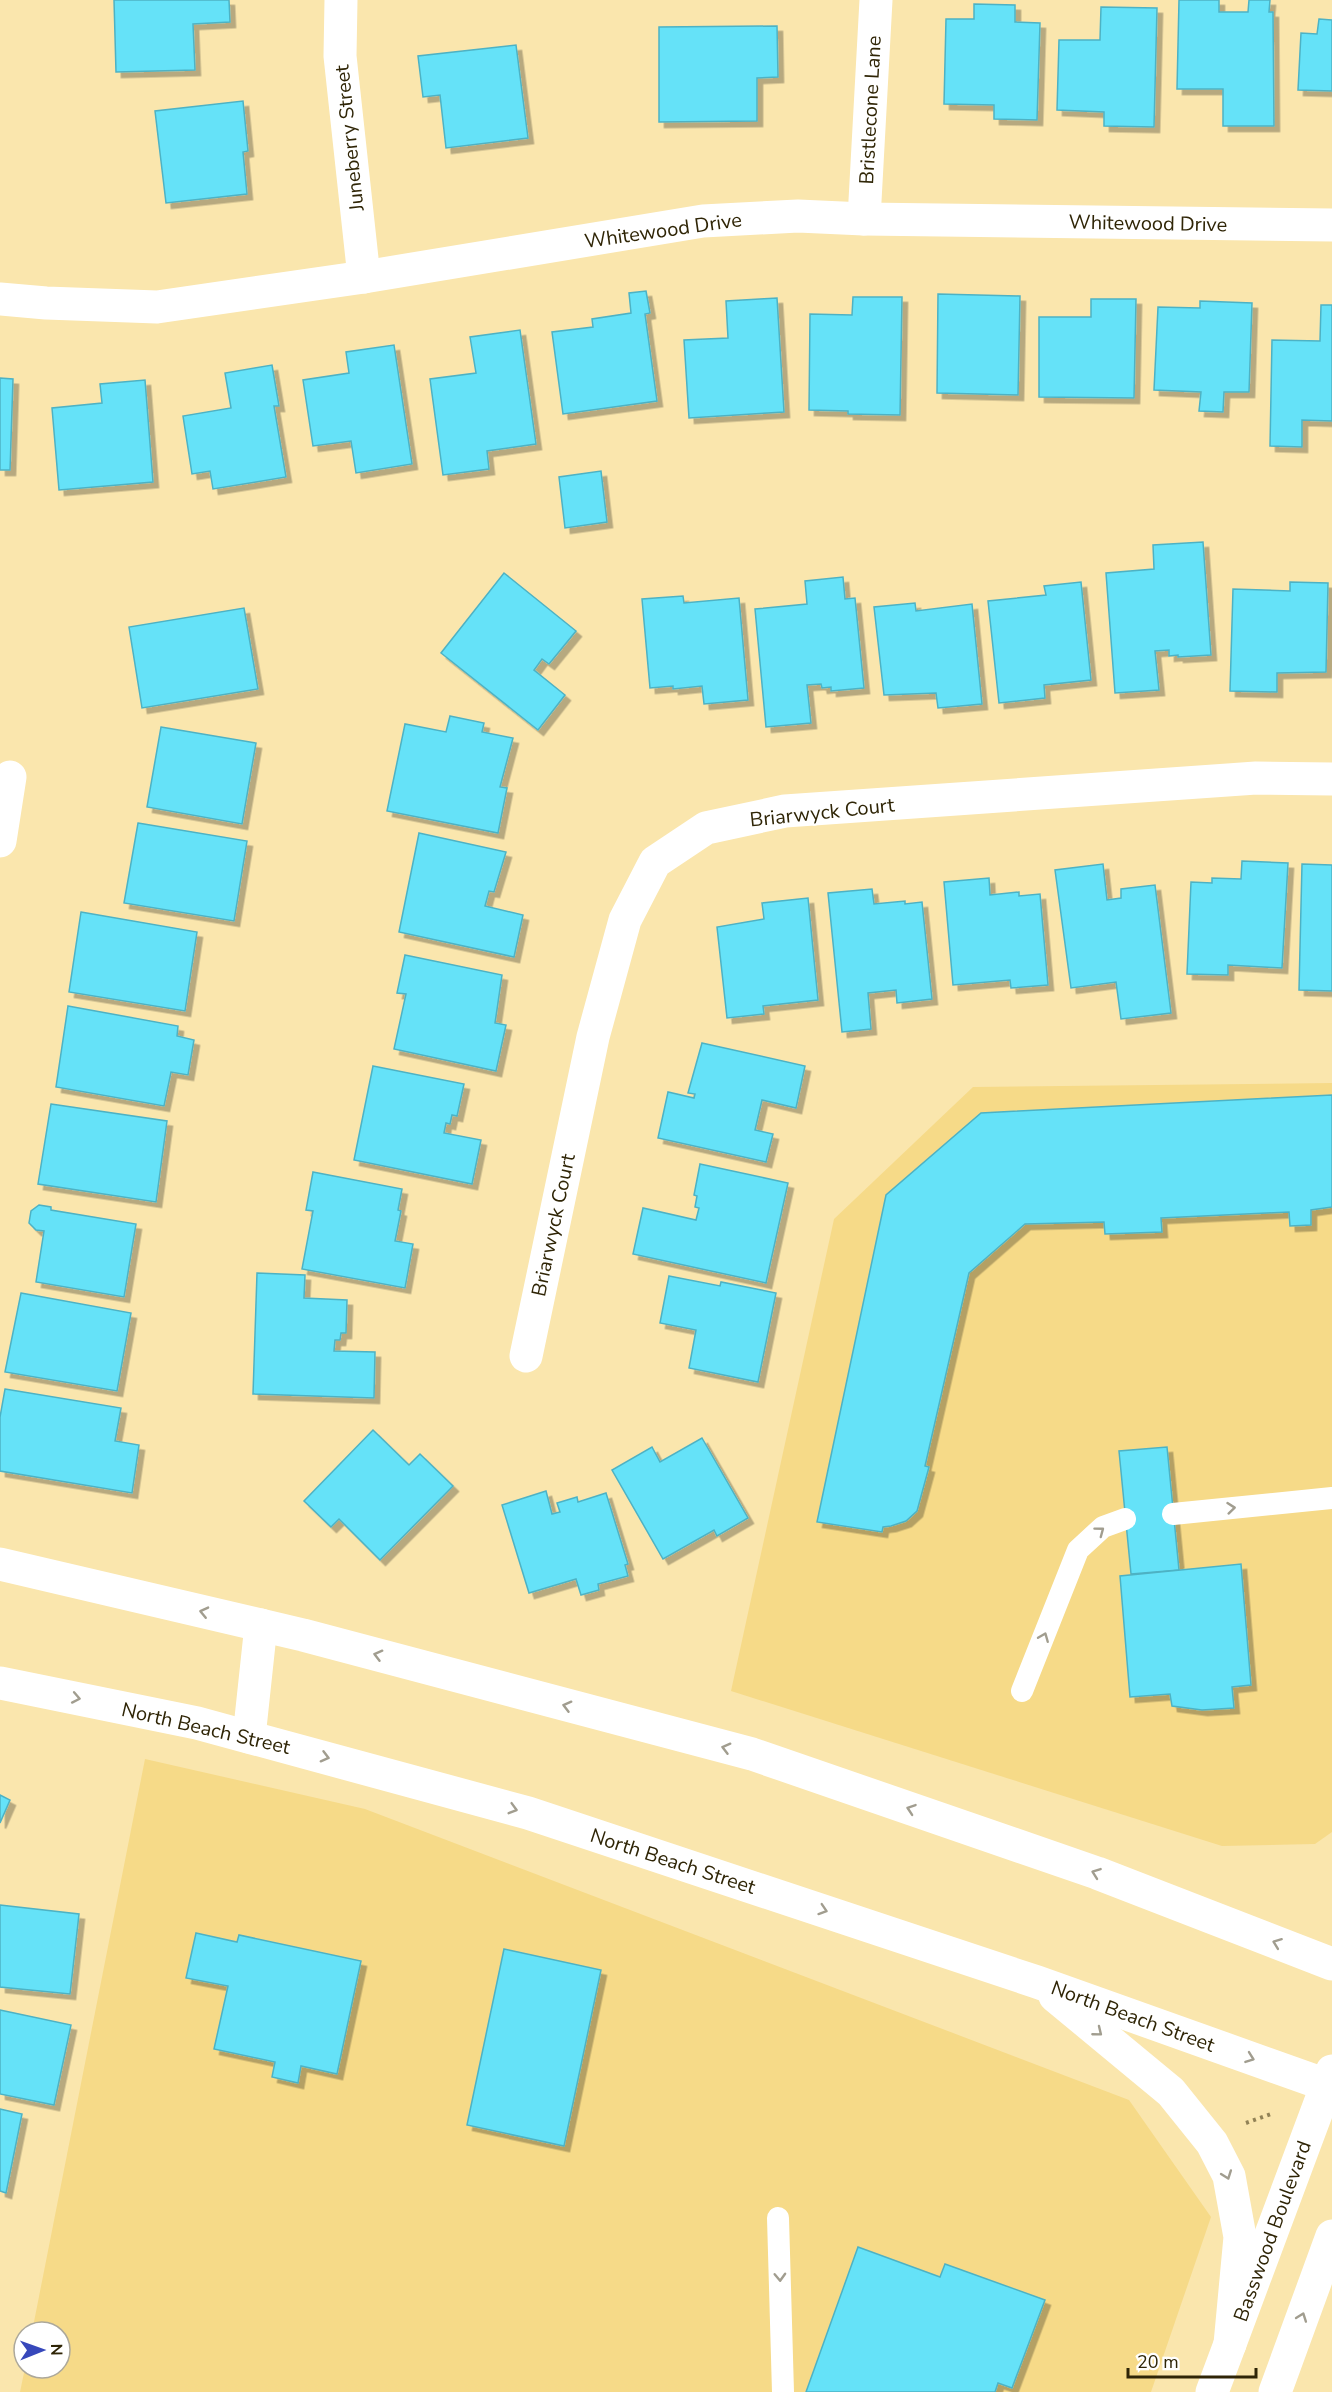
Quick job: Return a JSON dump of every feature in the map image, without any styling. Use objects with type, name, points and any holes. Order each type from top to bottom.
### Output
[{"type":"main road","name":"Juneberry Street","points":[[341,0],[340,56],[364,276]]},
{"type":"main road","name":"Bristlecone Lane","points":[[864,219],[876,0]]},
{"type":"main road","name":"Whitewood Drive","points":[[0,299],[157,307],[703,221],[798,216],[864,219],[1332,225]]},
{"type":"main road","points":[[0,841],[10,777]]},
{"type":"main road","name":"Briarwyck Court","points":[[526,1356],[593,1037],[625,920],[655,862],[706,828],[785,811],[1256,778],[1332,779]]},
{"type":"main road","points":[[0,1564],[261,1625],[752,1755],[1097,1873],[1332,1964]]},
{"type":"main road","points":[[249,1737],[261,1625]]},
{"type":"main road","name":"North Beach Street","points":[[0,1683],[197,1723],[528,1813],[1330,2081]]},
{"type":"main road","points":[[1037,1982],[1171,2092],[1212,2143],[1229,2176],[1240,2236],[1230,2344]]},
{"type":"main road","name":"Basswood Boulevard","points":[[1212,2392],[1330,2081]]},
{"type":"main road","points":[[1275,2392],[1332,2236]]},
{"type":"lane","points":[[1173,1514],[1332,1498]]},
{"type":"lane","points":[[1022,1691],[1078,1550],[1103,1527],[1125,1519]]},
{"type":"lane","points":[[778,2218],[783,2392]]},
{"type":"path","points":[[1237,2127],[1274,2113]]},
{"type":"shaded area","points":[[1332,1083],[1332,1832],[1315,1844],[1222,1846],[731,1691],[834,1219],[973,1087]]},
{"type":"shaded area","points":[[145,1759],[365,1809],[1129,2100],[1211,2217],[1151,2392],[20,2392],[22,2380],[72,2380],[72,2320],[34,2320]]},
{"type":"building","points":[[114,0],[229,0],[230,22],[193,24],[195,70],[116,72]]},
{"type":"building","points":[[1179,0],[1219,0],[1219,12],[1248,12],[1249,0],[1270,0],[1269,12],[1273,12],[1274,126],[1223,126],[1223,89],[1177,89]]},
{"type":"building","points":[[974,4],[1015,5],[1015,22],[1040,23],[1037,120],[994,119],[994,105],[944,104],[946,19],[974,19]]},
{"type":"building","points":[[1101,7],[1157,8],[1154,127],[1104,126],[1104,112],[1057,110],[1059,40],[1100,40]]},
{"type":"building","points":[[1319,19],[1332,20],[1332,91],[1298,90],[1301,33],[1317,34]]},
{"type":"building","points":[[777,26],[778,77],[757,78],[757,121],[659,122],[659,27]]},
{"type":"building","points":[[516,45],[528,138],[446,148],[440,95],[423,97],[418,56]]},
{"type":"building","points":[[243,101],[248,151],[243,152],[247,194],[166,203],[155,111]]},
{"type":"building","points":[[646,291],[650,313],[645,314],[657,401],[563,414],[552,332],[593,327],[592,319],[631,313],[629,293]]},
{"type":"building","points":[[938,294],[1020,296],[1018,395],[937,393]]},
{"type":"building","points":[[853,297],[902,297],[900,415],[848,414],[848,411],[809,410],[810,314],[852,315]]},
{"type":"building","points":[[777,298],[784,412],[689,418],[684,340],[728,338],[726,301]]},
{"type":"building","points":[[1091,299],[1136,299],[1134,398],[1039,397],[1039,317],[1091,317]]},
{"type":"building","points":[[1200,301],[1252,303],[1249,392],[1224,392],[1223,412],[1199,411],[1201,392],[1154,390],[1158,307],[1200,308]]},
{"type":"building","points":[[1321,305],[1332,305],[1332,421],[1302,420],[1302,447],[1270,446],[1272,340],[1320,341]]},
{"type":"building","points":[[520,330],[536,444],[487,451],[489,469],[443,475],[430,379],[476,373],[470,337]]},
{"type":"building","points":[[394,345],[412,464],[356,473],[351,441],[313,446],[303,380],[349,373],[346,352]]},
{"type":"building","points":[[272,365],[279,406],[274,406],[286,477],[213,489],[210,471],[192,474],[183,416],[231,408],[225,373]]},
{"type":"building","points":[[0,378],[13,379],[10,470],[0,470]]},
{"type":"building","points":[[145,380],[153,482],[59,490],[52,408],[102,403],[100,384]]},
{"type":"building","points":[[601,471],[607,522],[565,528],[559,477]]},
{"type":"building","points":[[1203,542],[1211,655],[1178,657],[1178,655],[1169,656],[1169,650],[1155,651],[1159,690],[1115,693],[1106,573],[1154,569],[1153,545]]},
{"type":"building","points":[[504,573],[576,631],[549,664],[542,659],[534,670],[565,695],[538,730],[441,653]]},
{"type":"building","points":[[843,577],[845,599],[855,598],[864,688],[831,691],[831,687],[822,688],[821,684],[807,685],[811,723],[766,727],[755,609],[807,604],[805,581]]},
{"type":"building","points":[[1081,582],[1091,680],[1044,685],[1045,698],[999,703],[988,601],[1046,595],[1044,586]]},
{"type":"building","points":[[1290,582],[1328,583],[1326,672],[1277,673],[1277,692],[1230,691],[1233,589],[1290,591]]},
{"type":"building","points":[[683,596],[684,603],[739,598],[748,700],[704,704],[702,686],[673,689],[673,686],[650,688],[642,599]]},
{"type":"building","points":[[915,603],[916,611],[972,604],[982,704],[938,708],[936,693],[884,695],[874,607]]},
{"type":"building","points":[[244,608],[258,689],[142,708],[129,627]]},
{"type":"building","points":[[450,716],[484,723],[482,732],[513,738],[500,787],[507,788],[498,833],[387,811],[405,724],[446,732]]},
{"type":"building","points":[[161,727],[256,743],[242,824],[147,807]]},
{"type":"building","points":[[138,823],[247,841],[234,921],[124,903]]},
{"type":"building","points":[[419,833],[506,852],[494,892],[489,891],[485,906],[523,915],[514,957],[399,932]]},
{"type":"building","points":[[1242,861],[1288,863],[1282,968],[1228,965],[1228,975],[1187,974],[1191,882],[1212,883],[1212,878],[1241,879]]},
{"type":"building","points":[[1103,864],[1107,900],[1121,898],[1121,889],[1155,885],[1171,1013],[1121,1019],[1116,982],[1071,988],[1055,870]]},
{"type":"building","points":[[1302,864],[1332,865],[1332,991],[1299,990]]},
{"type":"building","points":[[989,878],[990,895],[1019,892],[1019,896],[1040,894],[1048,985],[1011,988],[1010,980],[953,985],[944,882]]},
{"type":"building","points":[[872,889],[874,904],[922,902],[932,999],[897,1003],[896,990],[868,993],[871,1029],[842,1032],[828,893]]},
{"type":"building","points":[[808,898],[818,1000],[763,1006],[764,1014],[727,1018],[717,927],[764,919],[762,903]]},
{"type":"building","points":[[81,912],[197,932],[185,1011],[69,992]]},
{"type":"building","points":[[405,955],[502,975],[495,1023],[506,1025],[496,1071],[394,1049],[406,994],[397,993]]},
{"type":"building","points":[[68,1006],[178,1026],[177,1036],[194,1040],[188,1075],[171,1072],[164,1106],[56,1087]]},
{"type":"building","points":[[702,1043],[805,1066],[796,1108],[762,1100],[755,1130],[773,1134],[766,1162],[658,1138],[668,1092],[694,1098],[695,1094],[688,1093]]},
{"type":"building","points":[[373,1066],[464,1084],[457,1116],[452,1115],[450,1124],[446,1123],[444,1133],[481,1140],[472,1184],[354,1160]]},
{"type":"building","points":[[1332,1095],[1332,1207],[1311,1210],[1311,1225],[1290,1226],[1289,1212],[1161,1218],[1162,1232],[1105,1234],[1104,1222],[1025,1224],[969,1273],[925,1466],[929,1467],[917,1511],[906,1521],[883,1527],[882,1532],[817,1522],[886,1195],[981,1113]]},
{"type":"building","points":[[51,1104],[167,1121],[156,1202],[38,1184]]},
{"type":"building","points":[[700,1164],[788,1183],[766,1283],[633,1254],[643,1208],[696,1220],[699,1208],[695,1207],[697,1196],[694,1195]]},
{"type":"building","points":[[313,1172],[402,1189],[398,1210],[401,1211],[395,1241],[413,1244],[405,1288],[302,1269],[313,1211],[306,1210]]},
{"type":"building","points":[[39,1205],[51,1207],[51,1210],[136,1224],[124,1297],[36,1282],[44,1231],[36,1230],[29,1223],[31,1211]]},
{"type":"building","points":[[257,1273],[305,1275],[304,1298],[347,1300],[346,1333],[341,1333],[340,1340],[335,1340],[334,1351],[375,1352],[374,1398],[253,1394]]},
{"type":"building","points":[[669,1276],[720,1286],[721,1282],[776,1293],[758,1382],[689,1368],[696,1330],[660,1323]]},
{"type":"building","points":[[21,1293],[131,1313],[117,1391],[5,1372]]},
{"type":"building","points":[[5,1389],[121,1408],[115,1441],[139,1445],[132,1493],[0,1471],[0,1417]]},
{"type":"building","points":[[373,1430],[409,1465],[420,1454],[453,1486],[380,1560],[339,1519],[331,1527],[304,1501]]},
{"type":"building","points":[[702,1438],[748,1518],[717,1536],[714,1530],[663,1559],[612,1470],[652,1447],[660,1462]]},
{"type":"building","points":[[1167,1447],[1179,1570],[1131,1574],[1119,1451]]},
{"type":"building","points":[[546,1491],[552,1514],[560,1512],[557,1503],[577,1497],[578,1502],[606,1493],[628,1564],[625,1565],[628,1576],[598,1584],[599,1590],[581,1595],[576,1579],[529,1593],[502,1505]]},
{"type":"building","points":[[1241,1564],[1251,1685],[1232,1687],[1234,1708],[1202,1710],[1172,1706],[1170,1694],[1130,1697],[1120,1576]]},
{"type":"building","points":[[0,1795],[10,1800],[0,1823]]},
{"type":"building","points":[[0,1905],[79,1914],[70,1994],[0,1987]]},
{"type":"building","points":[[196,1933],[237,1942],[239,1935],[361,1961],[337,2074],[301,2066],[298,2083],[272,2077],[275,2062],[214,2049],[228,1986],[186,1978]]},
{"type":"building","points":[[504,1949],[601,1970],[564,2146],[467,2125]]},
{"type":"building","points":[[0,2010],[71,2025],[54,2105],[0,2094]]},
{"type":"building","points":[[0,2109],[22,2114],[6,2193],[0,2191]]},
{"type":"building","points":[[858,2247],[940,2277],[945,2264],[1045,2300],[1012,2388],[998,2383],[995,2392],[806,2392]]}]
